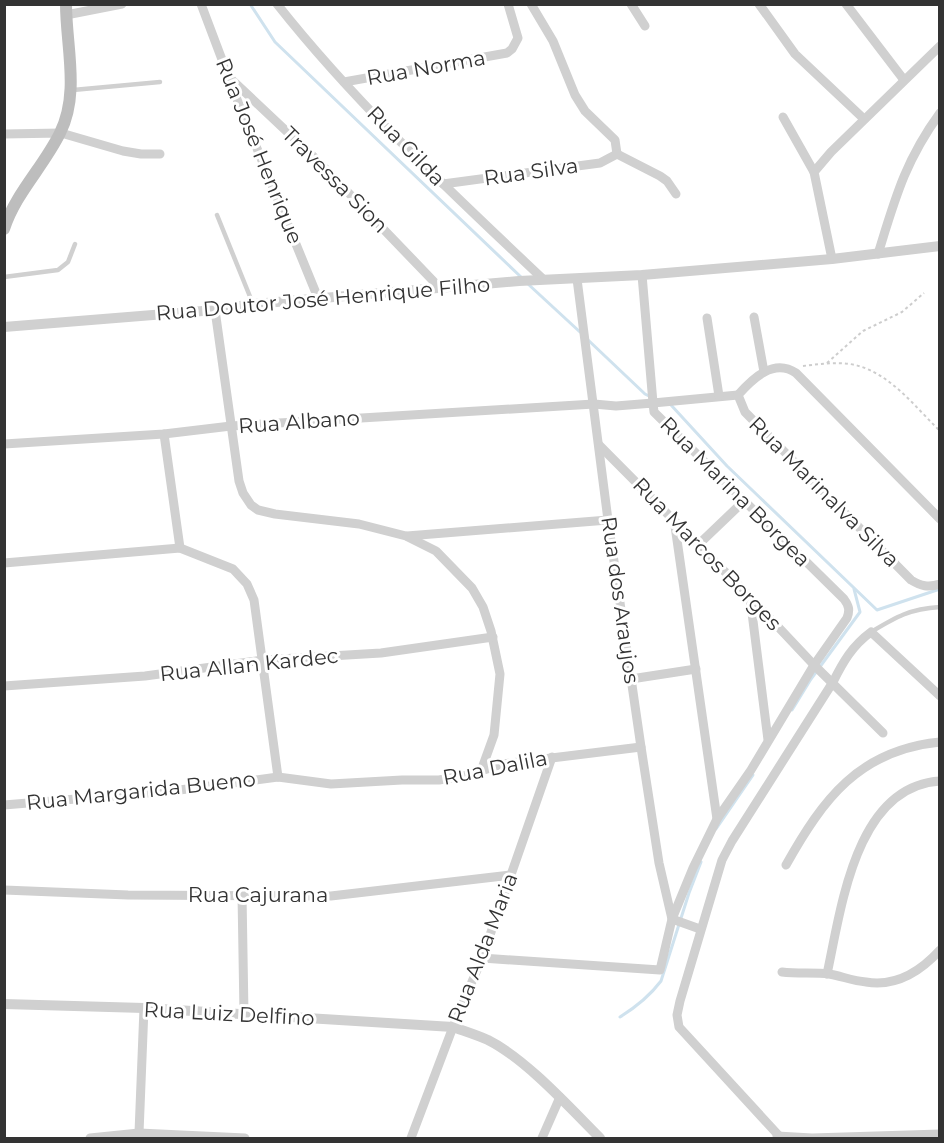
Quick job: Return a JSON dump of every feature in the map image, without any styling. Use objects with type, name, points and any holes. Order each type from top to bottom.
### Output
[{"type":"main road","points":[[4,230],[15,206],[61,133],[66,119],[70,90],[70,62],[66,10]]},
{"type":"street","points":[[66,10],[122,4]]},
{"type":"street","name":"Rua José Henrique","points":[[201,4],[227,75],[318,298]]},
{"type":"street","name":"Rua Gilda","points":[[277,4],[344,82],[443,184],[543,279]]},
{"type":"street","name":"Rua Norma","points":[[344,82],[507,53],[516,44],[518,38],[508,4]]},
{"type":"street","points":[[531,4],[553,41],[575,95],[585,111],[615,140],[617,154],[660,176],[667,181],[676,194]]},
{"type":"street","points":[[631,4],[645,26]]},
{"type":"street","points":[[759,4],[795,54],[864,119]]},
{"type":"street","points":[[846,4],[904,80]]},
{"type":"street","points":[[814,172],[864,119],[939,46]]},
{"type":"street","name":"Travessa Sion","points":[[227,75],[317,160],[439,287]]},
{"type":"street","points":[[878,254],[910,159],[939,113]]},
{"type":"street","points":[[783,117],[814,172],[832,259]]},
{"type":"street","points":[[4,134],[61,133],[123,151],[160,154]]},
{"type":"street","name":"Rua Silva","points":[[443,184],[600,163],[617,154]]},
{"type":"street","name":"Rua Doutor José Henrique Filho","points":[[4,327],[215,310],[253,304],[439,287],[525,280],[642,275],[832,259],[939,246]]},
{"type":"street","points":[[642,275],[657,400],[738,395]]},
{"type":"street","name":"Rua dos Araujos","points":[[577,279],[608,520],[641,747],[659,863],[675,920]]},
{"type":"street","points":[[215,310],[239,481],[251,505],[258,510],[275,514],[359,524],[406,536],[436,551],[472,588],[483,607],[500,674],[494,735],[482,771]]},
{"type":"street","points":[[754,317],[764,372],[783,367],[788,368],[939,519]]},
{"type":"street","points":[[707,318],[719,396]]},
{"type":"street","name":"Rua Marinalva Silva","points":[[764,372],[752,380],[738,395],[745,412],[910,580],[919,585],[931,587],[939,584]]},
{"type":"street","name":"Rua Marina Borgea","points":[[594,404],[616,406],[657,400],[654,412],[848,605],[847,618],[815,666]]},
{"type":"street","name":"Rua Albano","points":[[4,444],[164,434],[231,426],[594,404]]},
{"type":"street","points":[[164,434],[180,548]]},
{"type":"street","name":"Rua Marcos Borges","points":[[599,445],[883,733]]},
{"type":"street","points":[[699,544],[745,500]]},
{"type":"street","points":[[674,519],[717,819]]},
{"type":"street","points":[[406,536],[608,520]]},
{"type":"street","points":[[4,563],[180,548],[233,569],[246,584],[254,600],[278,777]]},
{"type":"street","points":[[750,597],[769,741]]},
{"type":"street","points":[[939,696],[871,632],[851,650],[722,860],[697,928],[677,1015],[679,1028],[777,1138],[939,1134]]},
{"type":"street","name":"Rua Allan Kardec","points":[[4,686],[145,676],[263,660],[381,653],[492,637]]},
{"type":"street","points":[[482,958],[660,970],[693,868],[717,819],[815,666]]},
{"type":"street","points":[[631,679],[696,669]]},
{"type":"street","points":[[786,865],[817,813],[845,782],[863,768],[901,749],[939,742]]},
{"type":"street","name":"Rua Dalila","points":[[278,777],[331,784],[439,780],[468,775],[503,764],[641,747]]},
{"type":"street","name":"Rua Alda Maria","points":[[411,1138],[482,958],[552,757]]},
{"type":"street","name":"Rua Margarida Bueno","points":[[4,805],[172,790],[278,777]]},
{"type":"street","points":[[827,974],[858,850],[879,813],[907,789],[939,781]]},
{"type":"street","name":"Rua Cajurana","points":[[4,890],[128,895],[332,896],[511,875]]},
{"type":"street","points":[[242,894],[244,1014]]},
{"type":"street","points":[[675,920],[697,928]]},
{"type":"street","points":[[782,972],[803,975],[827,974],[885,984],[909,976],[926,966],[939,950]]},
{"type":"street","name":"Rua Luiz Delfino","points":[[4,1004],[144,1008],[453,1027],[488,1040],[518,1060],[560,1097],[600,1138]]},
{"type":"street","points":[[139,1133],[144,1008]]},
{"type":"street","points":[[542,1138],[560,1097]]},
{"type":"street","points":[[90,1138],[139,1133],[245,1138]]},
{"type":"lane","points":[[70,90],[160,82]]},
{"type":"lane","points":[[216,216],[253,304]]},
{"type":"lane","points":[[4,277],[58,270],[68,262],[75,244]]},
{"type":"lane","points":[[871,632],[914,609],[939,607]]},
{"type":"path","points":[[827,363],[863,331],[902,312],[924,293]]},
{"type":"path","points":[[788,368],[827,363],[851,364],[876,372],[920,410],[939,431]]},
{"type":"waterway","points":[[250,4],[275,42],[521,277]]},
{"type":"waterway","points":[[528,284],[580,332]]},
{"type":"waterway","points":[[587,339],[645,394],[651,397]]},
{"type":"waterway","points":[[671,405],[727,466],[877,610],[940,589]]},
{"type":"waterway","points":[[792,710],[811,679],[860,612],[854,589]]},
{"type":"waterway","points":[[716,829],[753,775]]},
{"type":"waterway","points":[[620,1017],[642,1001],[661,981],[701,862]]}]
